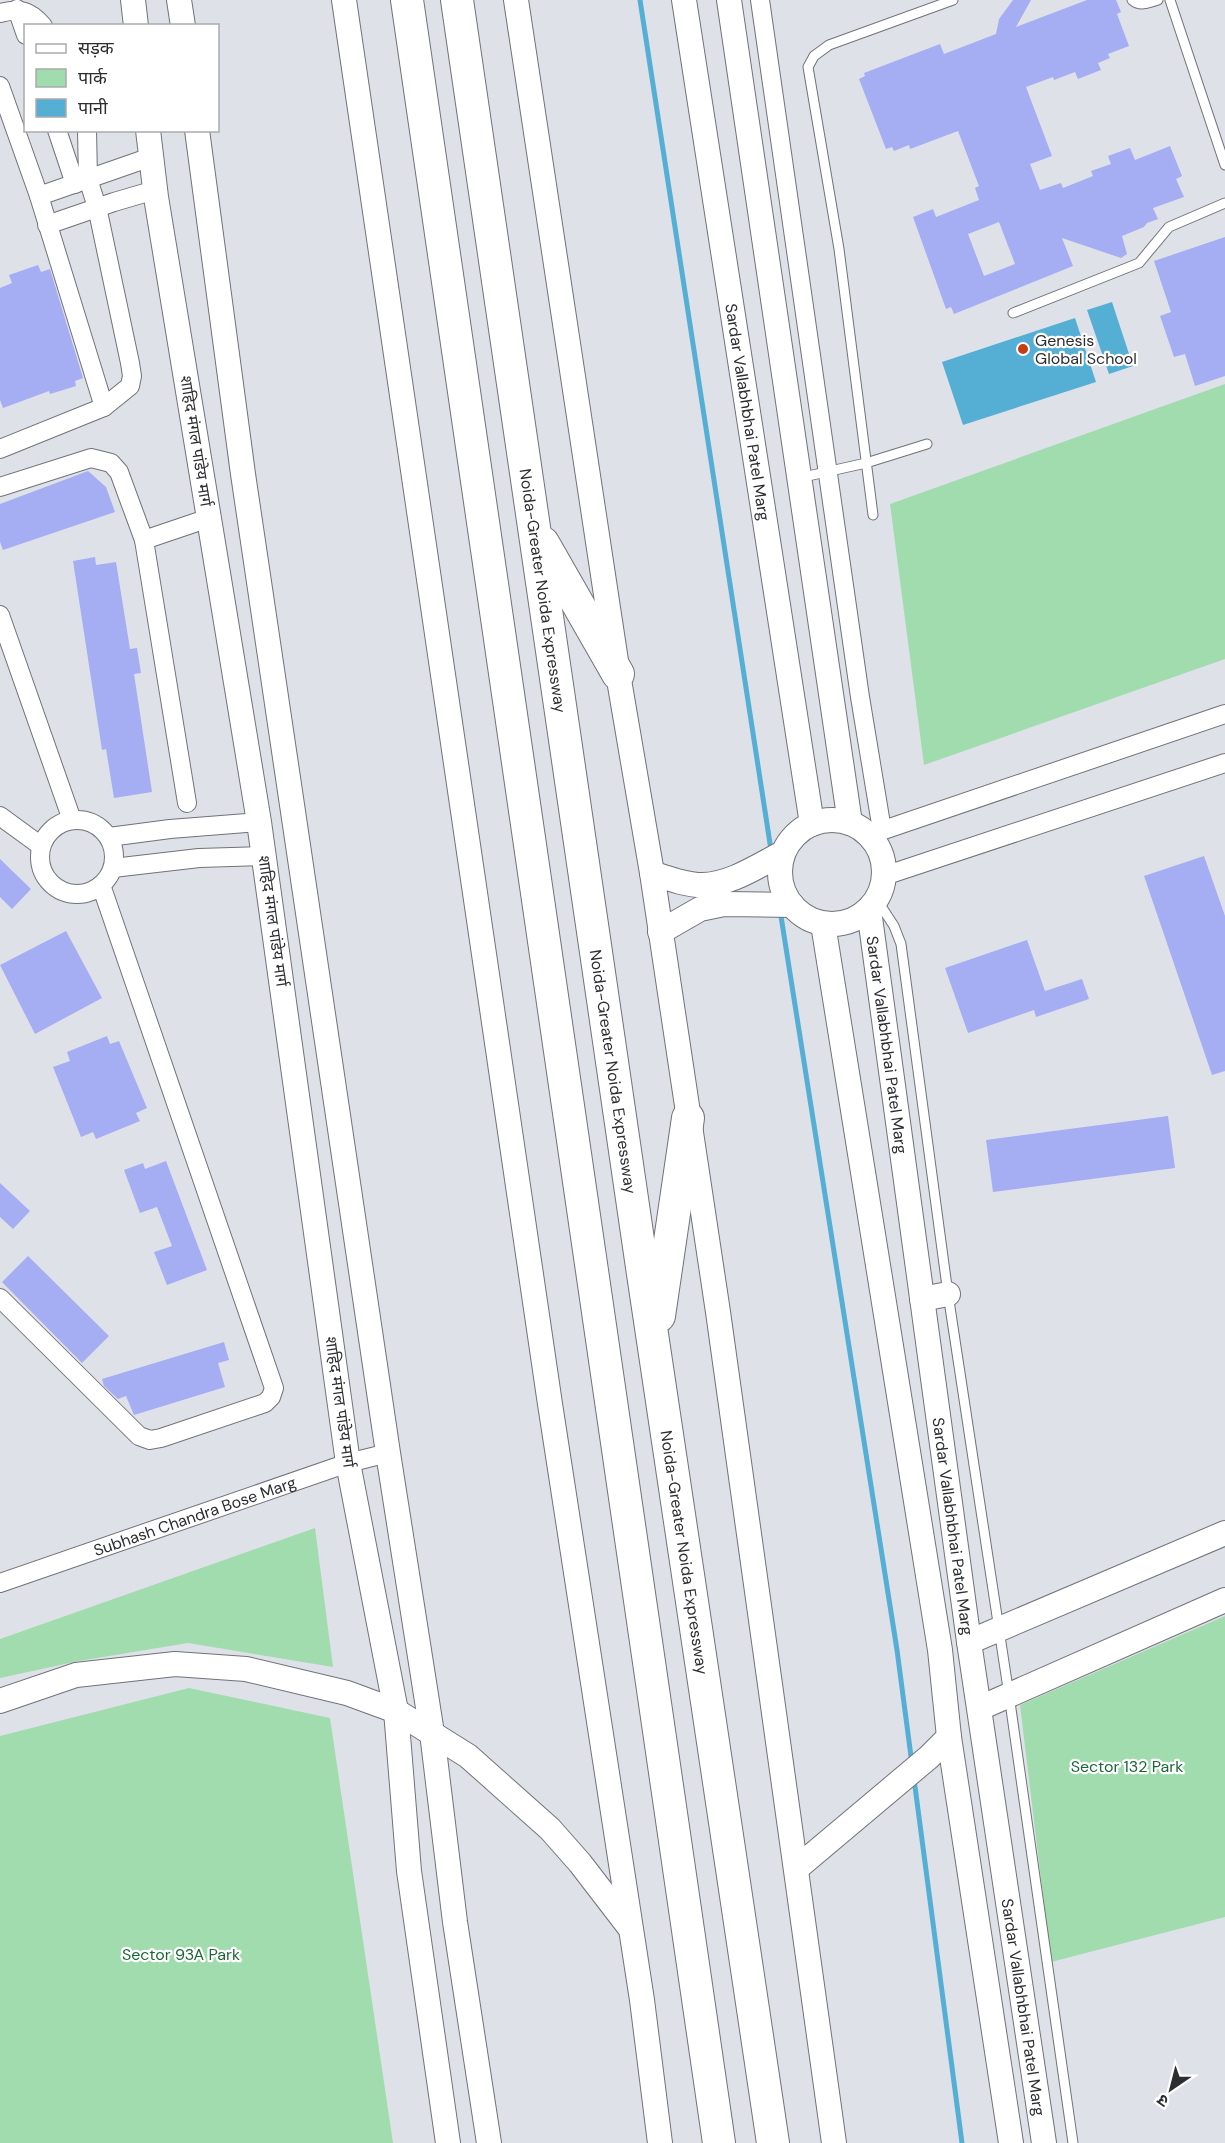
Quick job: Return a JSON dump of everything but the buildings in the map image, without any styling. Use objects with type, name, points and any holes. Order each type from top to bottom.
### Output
[{"type":"highway","points":[[407,0],[719,2143]]},
{"type":"highway","name":"Noida-Greater Noida Expressway","points":[[457,0],[654,1348],[774,2143]]},
{"type":"highway","points":[[534,526],[618,674]]},
{"type":"highway","points":[[654,1348],[688,1118]]},
{"type":"street","points":[[133,0],[136,24]]},
{"type":"street","points":[[179,0],[183,24]]},
{"type":"street","points":[[344,0],[550,1404],[631,1930],[660,2143]]},
{"type":"street","points":[[516,0],[618,674],[652,873],[720,1324],[834,2143]]},
{"type":"street","name":"Sardar Vallabhbhai Patel Marg","points":[[684,0],[812,824]]},
{"type":"street","name":"Sardar Vallabhbhai Patel Marg","points":[[729,0],[799,478],[867,829],[882,854],[884,876],[882,889],[873,905],[848,922],[823,924],[938,1638],[949,1737],[1011,2143]]},
{"type":"street","points":[[760,0],[828,472],[867,829]]},
{"type":"street","points":[[8,11],[28,11],[42,24]]},
{"type":"street","points":[[8,11],[24,32]]},
{"type":"street","points":[[0,86],[39,196],[104,407]]},
{"type":"street","points":[[0,449],[104,407],[130,386],[132,376],[97,207],[81,181],[58,132]]},
{"type":"street","points":[[81,181],[87,132]]},
{"type":"street","name":"शाहिद मंगल पांडेय मार्ग","points":[[148,132],[155,190],[259,822],[348,1463],[396,1711],[409,1871],[448,2143]]},
{"type":"street","points":[[197,132],[243,474],[388,1454],[432,1733],[455,1922],[489,2143]]},
{"type":"street","points":[[39,196],[151,157]]},
{"type":"street","points":[[47,225],[155,190]]},
{"type":"street","points":[[0,487],[92,458],[111,463],[119,472],[144,540],[187,804]]},
{"type":"street","points":[[144,540],[209,518]]},
{"type":"street","points":[[0,615],[72,820]]},
{"type":"street","points":[[823,924],[806,917],[792,905],[783,889],[780,871],[783,853],[795,835],[812,824],[831,820],[867,829],[1225,714]]},
{"type":"street","points":[[884,876],[1225,763]]},
{"type":"street","points":[[0,816],[41,846]]},
{"type":"street","points":[[72,820],[93,823],[109,837],[113,847],[113,868],[101,885],[82,894],[62,891],[46,877],[40,856],[41,846],[53,829],[72,820]]},
{"type":"street","points":[[109,837],[178,828],[259,822]]},
{"type":"street","points":[[178,828],[184,859]]},
{"type":"street","points":[[652,873],[702,885],[719,883],[783,853]]},
{"type":"street","points":[[113,868],[184,859],[264,856]]},
{"type":"street","points":[[0,1298],[139,1436],[150,1440],[161,1438],[265,1403],[271,1397],[274,1388],[101,885]]},
{"type":"street","points":[[660,932],[700,909],[724,904],[792,905]]},
{"type":"street","name":"Sardar Vallabhbhai Patel Marg","points":[[873,905],[922,1299],[969,1642],[1044,2143]]},
{"type":"street","points":[[922,1299],[948,1294]]},
{"type":"street","name":"Subhash Chandra Bose Marg","points":[[0,1583],[348,1463],[388,1454]]},
{"type":"street","points":[[969,1642],[1225,1533]]},
{"type":"street","points":[[980,1708],[1225,1600]]},
{"type":"street","points":[[0,1701],[76,1675],[175,1664],[246,1669],[347,1693],[396,1711],[468,1756],[550,1829],[580,1863],[631,1930]]},
{"type":"street","points":[[796,1868],[894,1787],[949,1737]]},
{"type":"lane","points":[[873,515],[839,249],[808,67],[814,56],[829,45],[953,0]]},
{"type":"lane","points":[[1132,0],[1146,4],[1158,0]]},
{"type":"lane","points":[[1170,0],[1225,165]]},
{"type":"lane","points":[[1013,313],[1139,263],[1169,227],[1225,203]]},
{"type":"lane","points":[[799,478],[866,464],[927,444]]},
{"type":"lane","points":[[873,905],[894,926],[901,944],[948,1294],[1009,1695],[1072,2143]]},
{"type":"green space","points":[[1225,384],[1225,659],[924,765],[890,504]]},
{"type":"green space","points":[[315,1528],[333,1667],[188,1643],[79,1661],[0,1678],[0,1639]]},
{"type":"green space","name":"Sector 132 Park","points":[[1225,1616],[1225,1917],[1051,1962],[1020,1705]]},
{"type":"green space","name":"Sector 93A Park","points":[[189,1688],[330,1718],[393,2143],[0,2143],[0,1736]]},
{"type":"water","points":[[1112,302],[1133,366],[1109,374],[1087,310]]},
{"type":"water","points":[[1075,318],[1096,382],[963,425],[942,362]]},
{"type":"waterway","points":[[640,0],[771,850]]},
{"type":"waterway","points":[[773,866],[778,898]]},
{"type":"waterway","points":[[780,910],[897,1650],[912,1764]]},
{"type":"waterway","points":[[914,1779],[962,2143]]},
{"type":"place","name":"Genesis Global School","points":[[1023,349]]}]
